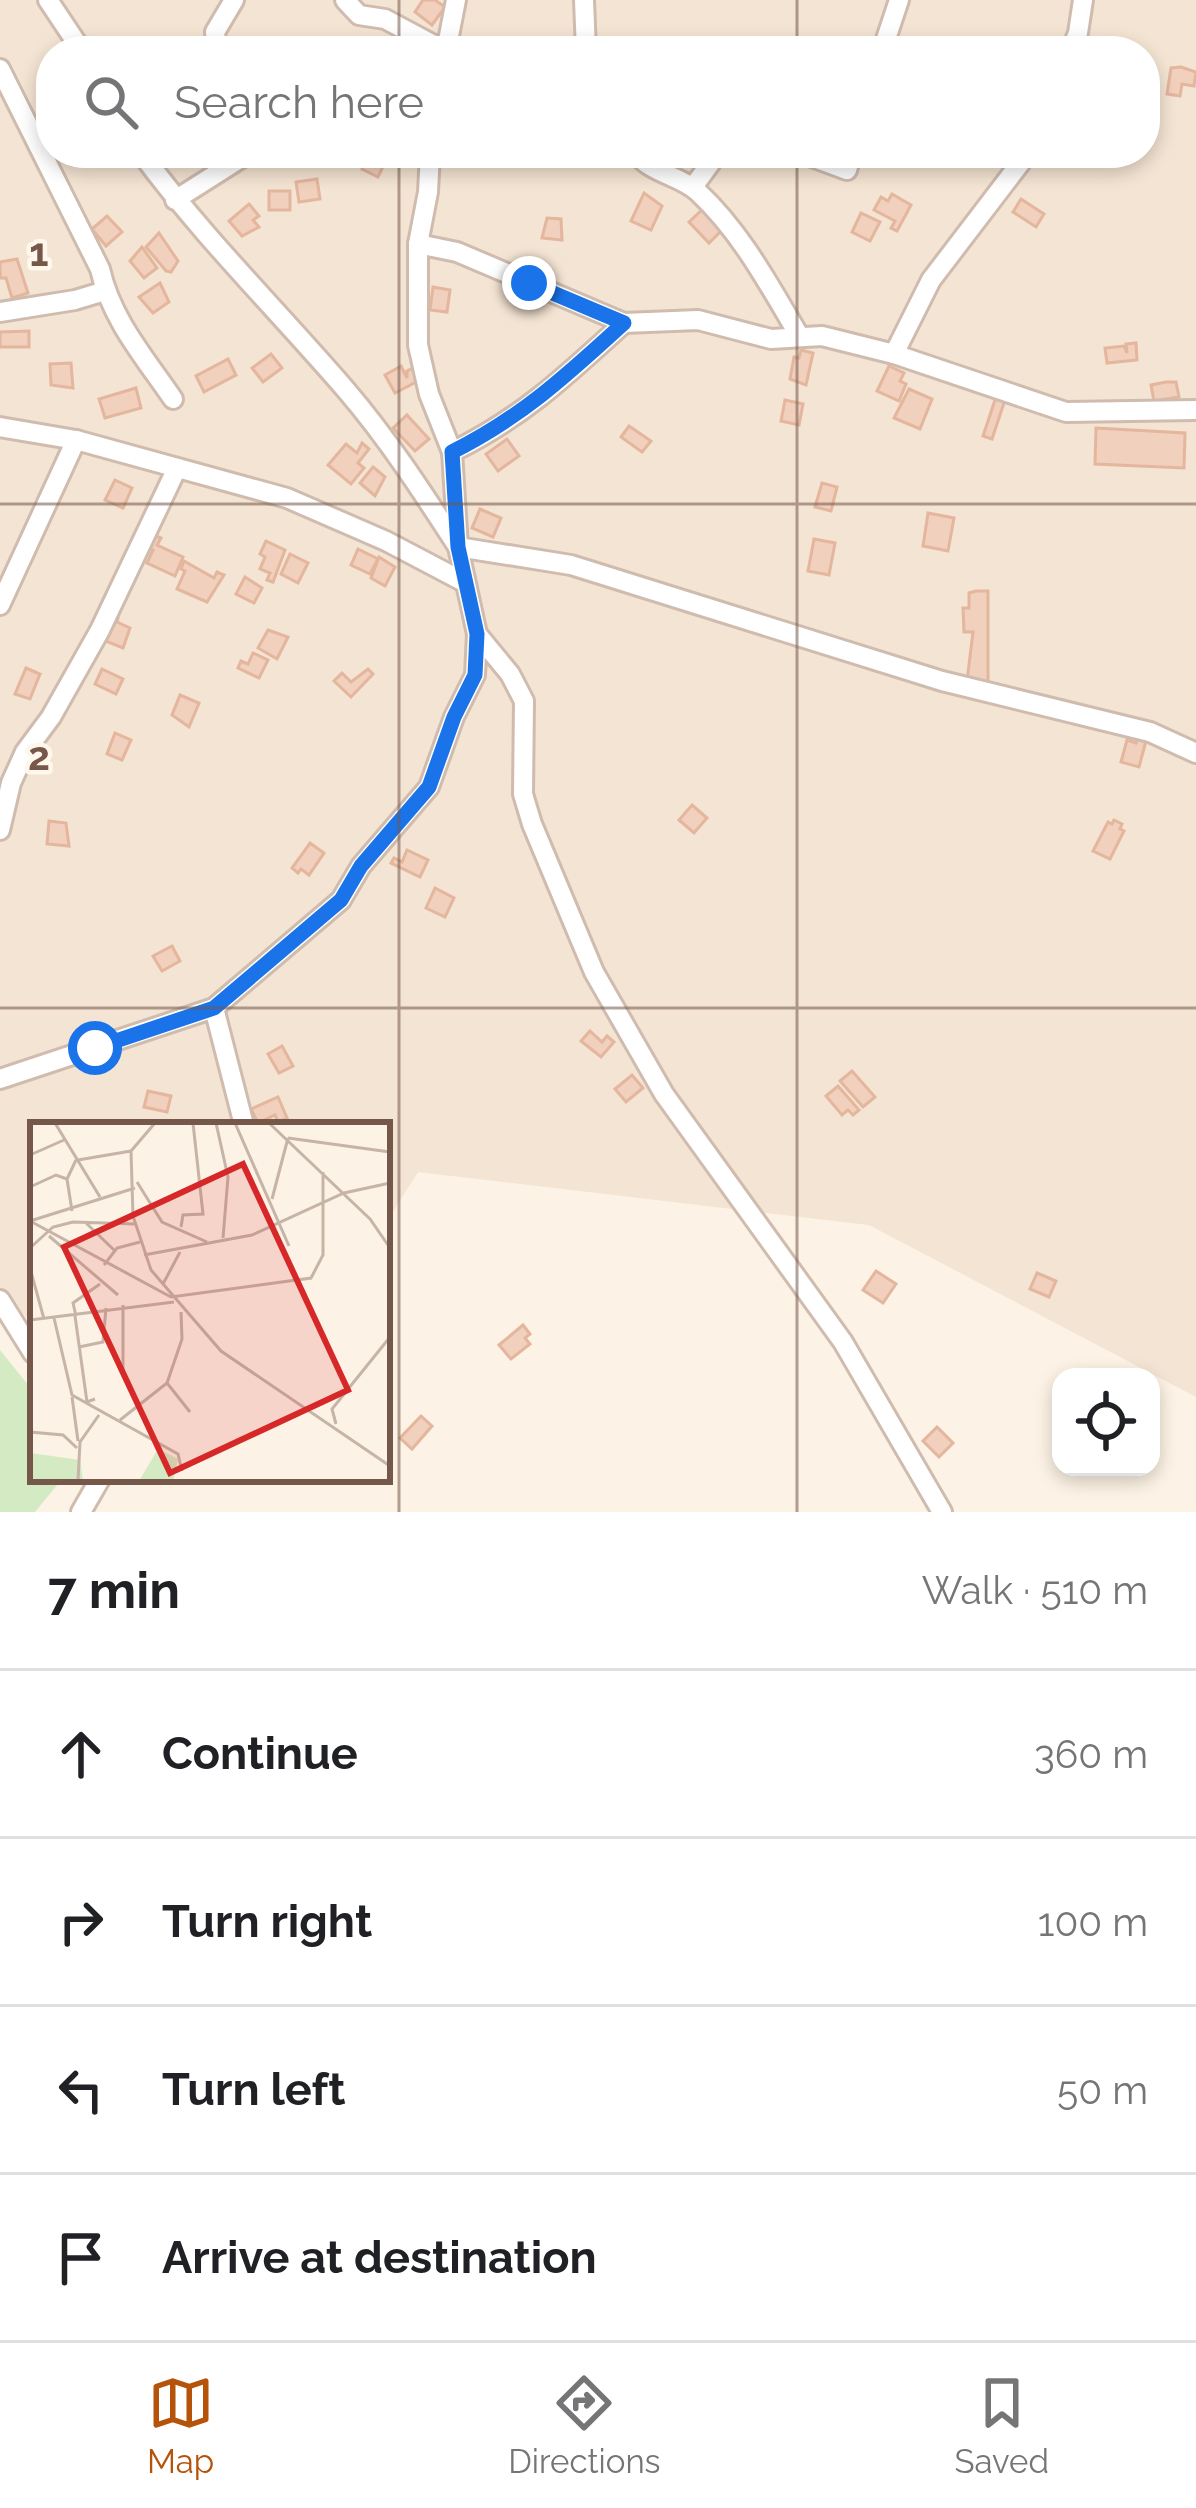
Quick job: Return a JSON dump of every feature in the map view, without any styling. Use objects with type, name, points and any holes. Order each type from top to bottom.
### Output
[{"type":"street","points":[[48,0],[72,36]]},
{"type":"street","points":[[215,36],[234,0]]},
{"type":"street","points":[[345,0],[359,15],[385,19],[417,36]]},
{"type":"street","points":[[449,36],[456,0]]},
{"type":"street","points":[[584,0],[585,36]]},
{"type":"street","points":[[887,36],[899,0]]},
{"type":"street","points":[[1077,36],[1083,0]]},
{"type":"street","points":[[0,69],[36,141]]},
{"type":"street","points":[[50,168],[123,326],[172,399]]},
{"type":"street","points":[[152,168],[175,200],[349,393],[406,467],[458,547],[571,565],[942,681],[1150,732],[1196,753]]},
{"type":"street","points":[[175,200],[225,168]]},
{"type":"street","points":[[0,1078],[214,1008],[341,900],[361,866],[429,787],[475,675],[477,634],[458,547],[452,452],[429,394],[418,345],[418,244],[428,192],[425,168]]},
{"type":"street","points":[[653,168],[692,187],[723,218],[800,338]]},
{"type":"street","points":[[692,187],[707,168]]},
{"type":"street","points":[[894,354],[931,280],[1017,168]]},
{"type":"street","points":[[418,244],[476,259],[624,323],[698,320],[771,339],[822,336],[894,354],[1066,412],[1196,410]]},
{"type":"street","points":[[0,312],[105,291]]},
{"type":"street","points":[[452,452],[559,385],[624,323]]},
{"type":"street","points":[[0,427],[76,440],[287,498],[464,583]]},
{"type":"street","points":[[0,605],[76,440]]},
{"type":"street","points":[[0,830],[11,783],[25,752],[51,717],[100,630],[177,468]]},
{"type":"street","points":[[477,634],[510,674],[524,701],[527,809],[594,972],[664,1094],[843,1342],[942,1512]]},
{"type":"street","points":[[214,1008],[243,1122]]},
{"type":"street","points":[[0,1300],[30,1348]]},
{"type":"street","points":[[80,1512],[98,1482]]},
{"type":"shaded area","points":[[0,0],[1196,0],[1196,1397],[1160,1378],[1160,1368],[1141,1368],[869,1225],[418,1172],[390,1216],[390,1122],[30,1122],[30,1321],[0,1290]]},
{"type":"green space","points":[[0,1350],[30,1387],[30,1482],[60,1482],[35,1512],[0,1512]]},
{"type":"building","points":[[423,0],[435,0],[445,7],[432,25],[415,12]]},
{"type":"building","points":[[1171,68],[1196,72],[1194,86],[1182,84],[1180,96],[1167,94]]},
{"type":"building","points":[[362,168],[382,168],[378,177]]},
{"type":"building","points":[[317,179],[320,199],[299,202],[296,182]]},
{"type":"building","points":[[269,191],[290,191],[290,210],[269,210]]},
{"type":"building","points":[[644,193],[662,206],[651,230],[631,221]]},
{"type":"building","points":[[892,194],[911,205],[897,231],[891,228],[895,221],[874,210],[881,197],[888,201]]},
{"type":"building","points":[[1021,199],[1044,214],[1036,227],[1013,212]]},
{"type":"building","points":[[249,204],[259,216],[253,220],[259,227],[242,236],[229,221]]},
{"type":"building","points":[[705,207],[724,228],[709,243],[689,222]]},
{"type":"building","points":[[861,213],[880,222],[870,241],[852,232]]},
{"type":"building","points":[[107,216],[122,232],[106,246],[92,229]]},
{"type":"building","points":[[547,218],[561,219],[562,240],[542,238]]},
{"type":"building","points":[[159,233],[178,261],[171,272],[146,247]]},
{"type":"building","points":[[142,247],[157,268],[144,278],[130,261]]},
{"type":"building","points":[[17,259],[28,293],[12,298],[6,278],[0,278],[0,262]]},
{"type":"building","points":[[160,283],[169,302],[153,313],[139,297]]},
{"type":"building","points":[[433,287],[450,290],[447,312],[430,310]]},
{"type":"building","points":[[29,331],[29,347],[0,347],[0,332]]},
{"type":"building","points":[[1136,343],[1137,360],[1107,363],[1105,348],[1124,346],[1127,353],[1126,344]]},
{"type":"building","points":[[801,350],[813,353],[806,385],[790,379],[794,357],[799,358]]},
{"type":"building","points":[[271,354],[282,368],[263,382],[252,368]]},
{"type":"building","points":[[228,359],[236,375],[204,392],[196,376]]},
{"type":"building","points":[[71,363],[73,388],[51,385],[50,364]]},
{"type":"building","points":[[401,366],[407,378],[407,371],[415,367],[422,379],[395,393],[385,375]]},
{"type":"building","points":[[889,366],[904,373],[900,381],[906,384],[899,401],[877,391]]},
{"type":"building","points":[[1176,382],[1179,397],[1154,401],[1151,385]]},
{"type":"building","points":[[136,388],[141,408],[105,418],[99,399]]},
{"type":"building","points":[[909,389],[932,399],[920,429],[894,418]]},
{"type":"building","points":[[996,397],[1005,400],[992,439],[983,436]]},
{"type":"building","points":[[785,400],[803,404],[799,425],[781,421]]},
{"type":"building","points":[[407,415],[429,439],[415,451],[393,428]]},
{"type":"building","points":[[629,426],[651,441],[642,452],[621,437]]},
{"type":"building","points":[[1096,428],[1185,433],[1184,468],[1095,464]]},
{"type":"building","points":[[507,439],[519,456],[498,471],[486,454]]},
{"type":"building","points":[[362,443],[369,449],[358,463],[364,468],[351,484],[328,465],[346,444],[357,453]]},
{"type":"building","points":[[373,467],[385,477],[375,496],[360,483]]},
{"type":"building","points":[[115,480],[132,488],[123,508],[105,500]]},
{"type":"building","points":[[822,483],[837,487],[831,511],[815,507]]},
{"type":"building","points":[[480,509],[501,518],[493,537],[472,528]]},
{"type":"building","points":[[928,513],[954,518],[948,551],[923,546]]},
{"type":"building","points":[[151,534],[161,538],[157,545],[183,557],[175,576],[147,563],[153,550],[145,547]]},
{"type":"building","points":[[814,539],[835,543],[829,575],[808,571]]},
{"type":"building","points":[[266,541],[285,550],[273,582],[267,580],[270,573],[260,569]]},
{"type":"building","points":[[358,549],[378,559],[370,574],[351,565]]},
{"type":"building","points":[[290,554],[308,563],[298,583],[281,574]]},
{"type":"building","points":[[379,557],[395,567],[385,586],[371,578]]},
{"type":"building","points":[[184,561],[214,578],[217,572],[224,575],[207,602],[177,589]]},
{"type":"building","points":[[245,577],[262,588],[254,603],[236,594]]},
{"type":"building","points":[[988,591],[988,682],[967,681],[973,632],[964,632],[963,608],[969,608],[969,593]]},
{"type":"building","points":[[113,615],[130,628],[123,648],[103,640]]},
{"type":"building","points":[[268,630],[288,637],[277,659],[258,648]]},
{"type":"building","points":[[253,653],[268,660],[259,678],[238,668],[241,661],[248,664]]},
{"type":"building","points":[[26,668],[40,674],[30,699],[15,694]]},
{"type":"building","points":[[102,669],[123,679],[116,694],[95,684]]},
{"type":"building","points":[[368,669],[373,674],[351,697],[334,681],[342,673],[351,682]]},
{"type":"building","points":[[180,695],[199,703],[189,727],[172,715]]},
{"type":"building","points":[[115,733],[131,740],[122,760],[107,754]]},
{"type":"building","points":[[1137,739],[1146,741],[1139,767],[1121,762],[1127,740],[1136,743]]},
{"type":"building","points":[[692,805],[707,818],[694,833],[679,820]]},
{"type":"building","points":[[1114,820],[1124,831],[1110,859],[1093,851],[1108,822]]},
{"type":"building","points":[[49,821],[66,823],[69,846],[47,844]]},
{"type":"building","points":[[310,843],[324,853],[309,875],[301,869],[298,873],[292,868]]},
{"type":"building","points":[[407,850],[428,860],[420,877],[391,863],[394,858],[402,862]]},
{"type":"building","points":[[435,888],[454,898],[445,917],[426,908]]},
{"type":"building","points":[[172,946],[180,961],[162,971],[153,956]]},
{"type":"building","points":[[590,1031],[602,1042],[607,1036],[614,1042],[601,1057],[581,1041]]},
{"type":"building","points":[[282,1046],[293,1066],[279,1073],[268,1054]]},
{"type":"building","points":[[852,1071],[875,1097],[863,1107],[840,1081]]},
{"type":"building","points":[[632,1075],[643,1088],[626,1102],[615,1089]]},
{"type":"building","points":[[838,1086],[859,1110],[853,1115],[848,1110],[842,1115],[826,1096]]},
{"type":"building","points":[[148,1091],[171,1096],[167,1112],[144,1107]]},
{"type":"building","points":[[278,1097],[287,1118],[278,1122],[275,1115],[258,1122],[251,1109]]},
{"type":"building","points":[[876,1271],[896,1284],[883,1303],[863,1290]]},
{"type":"building","points":[[1037,1273],[1056,1281],[1049,1297],[1030,1289]]},
{"type":"building","points":[[523,1325],[530,1344],[511,1359],[499,1345]]},
{"type":"building","points":[[421,1416],[432,1426],[412,1449],[400,1438]]},
{"type":"building","points":[[937,1427],[953,1443],[939,1457],[923,1441]]},
{"type":"route","points":[[95,1048],[214,1008],[341,900],[361,866],[429,787],[475,675],[477,634],[458,547],[452,452],[559,385],[624,323],[529,283]]}]
